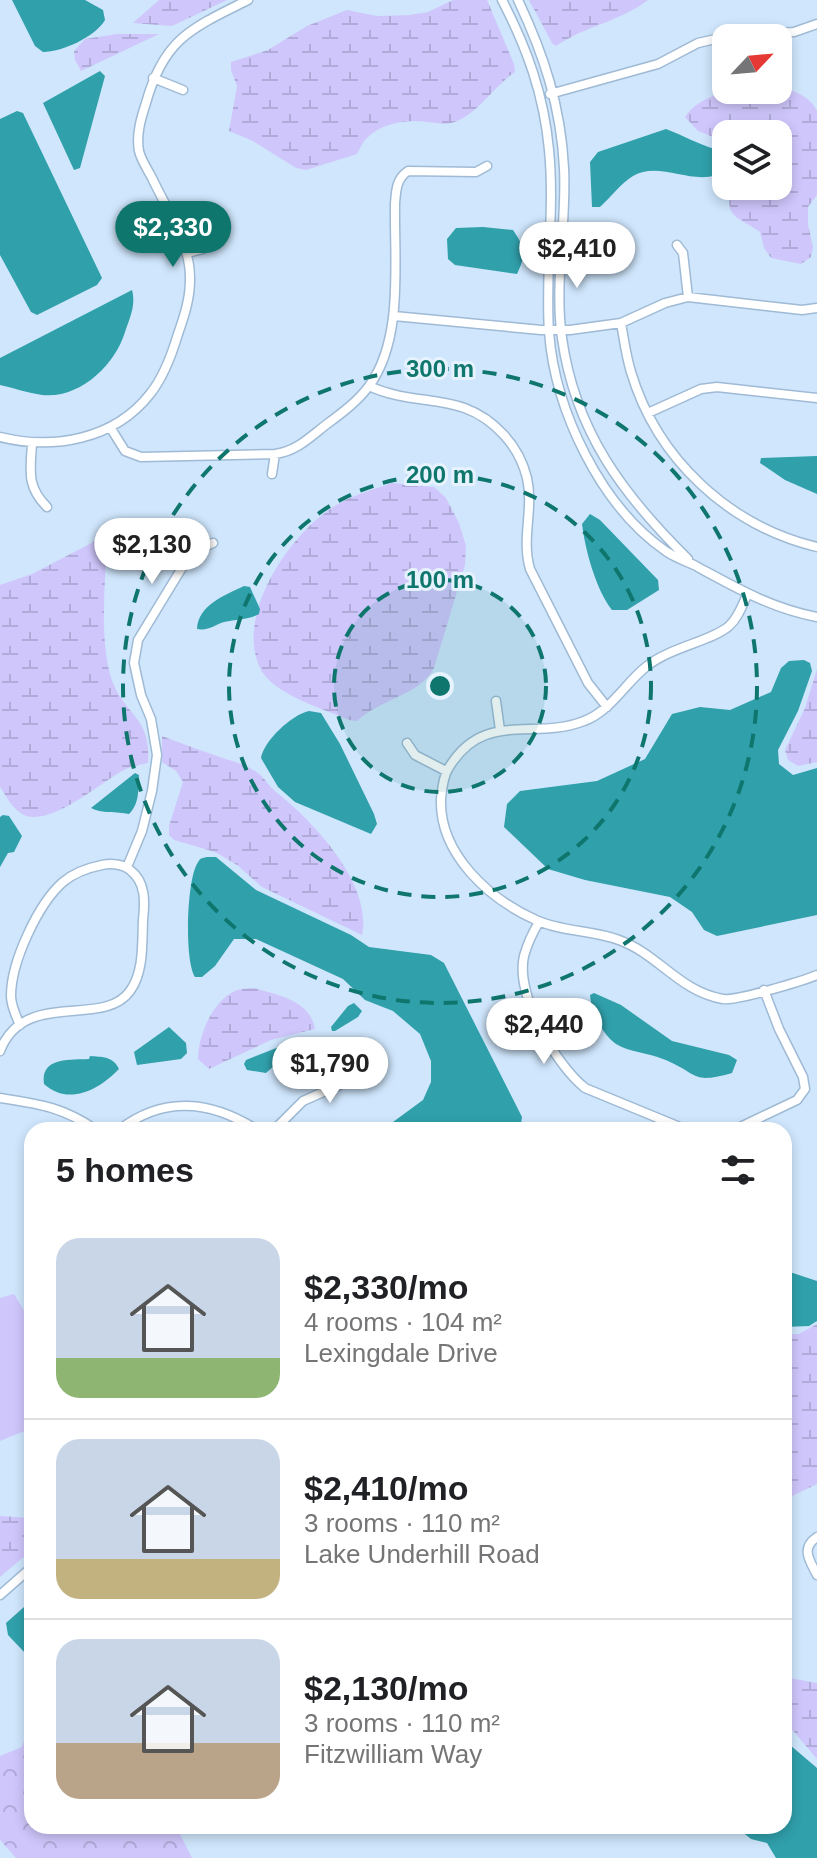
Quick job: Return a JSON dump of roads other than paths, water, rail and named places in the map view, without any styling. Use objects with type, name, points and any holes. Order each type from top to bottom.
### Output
[{"type":"street","points":[[0,437],[32,444],[80,438],[110,427],[150,395],[172,351],[186,310],[190,281],[187,253],[139,151],[139,125],[153,78],[166,53],[198,25],[248,0]]},
{"type":"street","points":[[502,0],[522,42],[541,96],[550,151],[549,330],[557,382],[579,442],[597,475],[642,531],[668,552],[747,595],[817,617]]},
{"type":"street","points":[[518,0],[546,63],[554,93],[564,170],[561,330],[580,409],[611,471],[632,501],[695,566]]},
{"type":"street","points":[[541,96],[658,64],[698,43],[729,36],[794,32],[817,24]]},
{"type":"street","points":[[153,78],[183,90]]},
{"type":"street","points":[[110,427],[125,451],[141,457],[292,451],[346,410],[369,386],[382,360],[394,316],[395,204],[401,176],[408,171],[476,172],[487,166]]},
{"type":"street","points":[[148,224],[169,213]]},
{"type":"street","points":[[677,245],[683,253],[688,297]]},
{"type":"street","points":[[187,253],[203,249]]},
{"type":"street","points":[[394,316],[561,330],[621,323],[665,303],[688,297],[802,310],[817,308]]},
{"type":"street","points":[[621,323],[631,371],[648,413],[687,472],[742,516],[770,532],[817,547]]},
{"type":"street","points":[[369,386],[390,396],[463,405],[492,422],[514,445],[526,475],[531,504],[525,551],[530,569],[588,683],[607,707]]},
{"type":"street","points":[[648,413],[709,388],[817,398]]},
{"type":"street","points":[[32,444],[30,473],[34,494],[47,507]]},
{"type":"street","points":[[272,474],[275,454]]},
{"type":"street","points":[[127,867],[142,831],[157,755],[151,719],[141,695],[134,663],[138,640],[191,553],[213,543]]},
{"type":"street","points":[[747,595],[739,614],[727,628],[661,656],[645,667],[607,707],[586,721],[567,726],[500,730],[479,738],[463,749],[446,771],[441,816],[451,844],[477,880],[496,897],[539,922],[620,940],[654,960],[694,991],[727,1000],[817,975]]},
{"type":"street","points":[[496,701],[500,730]]},
{"type":"street","points":[[407,743],[415,755],[446,771]]},
{"type":"street","points":[[0,1051],[4,1041],[20,1025],[43,1014],[110,1006],[130,991],[139,972],[144,889],[137,875],[127,867],[107,864],[85,868],[62,883],[39,914],[17,960],[11,996],[20,1025]]},
{"type":"street","points":[[539,922],[523,958],[524,987],[561,1063],[572,1078],[585,1088],[668,1122]]},
{"type":"street","points":[[751,1122],[797,1100],[805,1089],[803,1077],[764,990]]},
{"type":"street","points":[[282,1122],[303,1101],[375,1069]]},
{"type":"street","points":[[0,1098],[42,1104],[73,1113],[85,1122]]},
{"type":"street","points":[[133,1122],[151,1112],[206,1106],[232,1114],[244,1122]]},
{"type":"street","points":[[817,1537],[808,1544],[807,1551],[817,1575]]},
{"type":"street","points":[[0,1595],[24,1574]]}]
